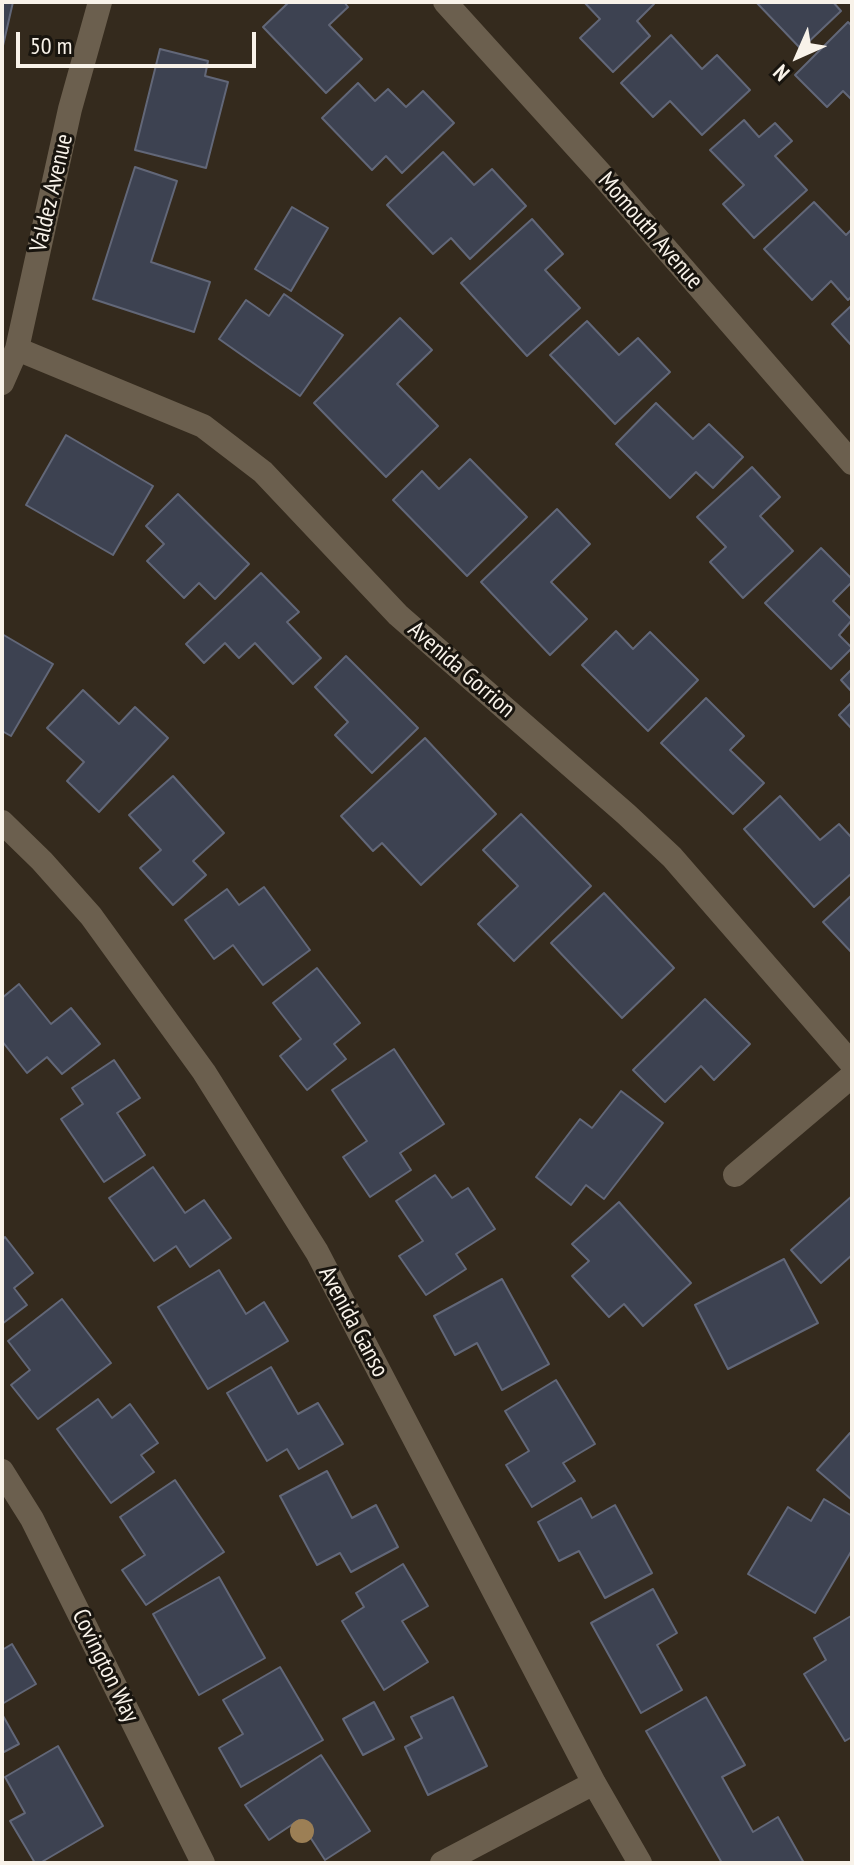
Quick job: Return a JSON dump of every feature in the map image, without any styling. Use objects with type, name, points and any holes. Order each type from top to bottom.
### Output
[{"type":"street","name":"Valdez Avenue","points":[[2,383],[17,349],[70,109],[100,2]]},
{"type":"street","name":"Momouth Avenue","points":[[445,2],[601,174],[852,463]]},
{"type":"street","name":"Avenida Gorrion","points":[[17,349],[203,426],[263,472],[398,615],[672,857],[852,1064]]},
{"type":"street","name":"Avenida Ganso","points":[[2,822],[91,916],[204,1072],[309,1239],[594,1783],[640,1863]]},
{"type":"street","points":[[735,1175],[852,1076]]},
{"type":"street","name":"Covington Way","points":[[2,1471],[32,1519],[203,1863]]},
{"type":"street","points":[[442,1863],[594,1783]]},
{"type":"building","points":[[2,2],[13,2],[2,50]]},
{"type":"building","points":[[289,2],[344,2],[348,7],[329,25],[362,59],[326,93],[263,27]]},
{"type":"building","points":[[584,2],[654,4],[637,21],[650,36],[613,72],[580,38],[600,19]]},
{"type":"building","points":[[756,2],[833,2],[841,11],[801,49]]},
{"type":"building","points":[[848,22],[852,26],[852,100],[843,91],[827,107],[795,75]]},
{"type":"building","points":[[671,35],[702,69],[717,55],[750,90],[702,135],[670,101],[653,117],[621,83]]},
{"type":"building","points":[[160,49],[208,61],[205,76],[228,82],[206,168],[135,150]]},
{"type":"building","points":[[358,83],[375,101],[388,89],[406,107],[423,91],[454,123],[402,173],[386,156],[372,170],[322,118]]},
{"type":"building","points":[[744,120],[759,137],[775,123],[792,141],[775,156],[807,190],[754,238],[723,204],[744,185],[710,150]]},
{"type":"building","points":[[443,152],[474,185],[492,169],[526,206],[470,259],[451,238],[433,254],[387,205]]},
{"type":"building","points":[[135,167],[177,181],[151,262],[210,282],[194,332],[93,299]]},
{"type":"building","points":[[814,202],[846,235],[852,229],[852,296],[848,300],[831,281],[812,300],[764,249]]},
{"type":"building","points":[[292,207],[328,228],[291,291],[255,269]]},
{"type":"building","points":[[532,219],[563,254],[545,270],[580,308],[527,356],[461,283]]},
{"type":"building","points":[[284,294],[343,335],[300,396],[219,339],[246,300],[269,316]]},
{"type":"building","points":[[852,305],[852,346],[832,324]]},
{"type":"building","points":[[400,318],[432,350],[397,384],[438,426],[386,477],[314,403]]},
{"type":"building","points":[[587,321],[619,355],[638,338],[670,372],[615,424],[550,355]]},
{"type":"building","points":[[656,403],[693,439],[709,424],[743,457],[713,488],[696,472],[670,498],[616,444]]},
{"type":"building","points":[[66,435],[153,486],[113,555],[26,505]]},
{"type":"building","points":[[470,459],[527,517],[467,576],[393,500],[422,471],[439,489]]},
{"type":"building","points":[[752,467],[780,497],[760,516],[793,551],[743,598],[710,562],[726,547],[697,517]]},
{"type":"building","points":[[178,494],[249,564],[215,599],[199,583],[184,598],[147,561],[164,544],[146,526]]},
{"type":"building","points":[[557,509],[590,544],[551,582],[587,619],[550,655],[481,582]]},
{"type":"building","points":[[821,548],[852,579],[833,601],[852,620],[839,635],[852,648],[831,669],[765,603]]},
{"type":"building","points":[[261,573],[299,612],[287,622],[321,658],[293,684],[255,643],[239,658],[225,643],[204,663],[186,644]]},
{"type":"building","points":[[616,631],[633,649],[650,632],[698,680],[648,731],[582,665]]},
{"type":"building","points":[[2,634],[53,664],[11,736],[2,731]]},
{"type":"building","points":[[346,656],[418,728],[372,773],[335,735],[348,722],[315,687]]},
{"type":"building","points":[[852,669],[852,692],[841,680]]},
{"type":"building","points":[[83,690],[119,724],[135,707],[168,738],[99,812],[67,781],[84,762],[47,728]]},
{"type":"building","points":[[706,698],[744,736],[730,750],[764,783],[733,814],[661,743]]},
{"type":"building","points":[[852,702],[852,729],[839,715]]},
{"type":"building","points":[[425,738],[496,814],[421,885],[382,843],[373,851],[341,816]]},
{"type":"building","points":[[173,776],[224,833],[193,861],[206,875],[173,905],[140,868],[161,850],[129,815]]},
{"type":"building","points":[[780,796],[820,840],[839,824],[852,838],[852,873],[814,907],[744,829]]},
{"type":"building","points":[[521,814],[591,886],[514,961],[478,924],[518,886],[483,850]]},
{"type":"building","points":[[264,887],[310,950],[263,985],[233,945],[214,959],[185,920],[227,889],[239,905]]},
{"type":"building","points":[[604,893],[674,968],[622,1018],[551,943]]},
{"type":"building","points":[[852,895],[852,953],[823,922]]},
{"type":"building","points":[[317,968],[360,1023],[334,1044],[346,1059],[307,1090],[280,1056],[301,1039],[273,1003]]},
{"type":"building","points":[[19,984],[51,1024],[71,1008],[100,1044],[62,1074],[47,1057],[27,1073],[2,1041],[2,998]]},
{"type":"building","points":[[705,999],[750,1044],[714,1080],[701,1066],[665,1102],[633,1070]]},
{"type":"building","points":[[394,1049],[444,1124],[400,1153],[411,1170],[370,1197],[343,1157],[367,1141],[332,1090]]},
{"type":"building","points":[[114,1060],[140,1098],[117,1113],[145,1155],[104,1182],[61,1119],[83,1104],[72,1088]]},
{"type":"building","points":[[621,1091],[663,1123],[604,1199],[586,1185],[571,1205],[536,1177],[580,1119],[592,1128]]},
{"type":"building","points":[[153,1167],[185,1213],[204,1200],[231,1238],[190,1267],[176,1246],[154,1261],[109,1198]]},
{"type":"building","points":[[435,1175],[452,1198],[468,1188],[495,1229],[456,1254],[466,1269],[426,1295],[399,1256],[423,1241],[396,1201]]},
{"type":"building","points":[[852,1196],[852,1255],[821,1283],[791,1250]]},
{"type":"building","points":[[619,1202],[691,1283],[643,1326],[624,1304],[609,1317],[572,1276],[589,1261],[572,1244]]},
{"type":"building","points":[[5,1237],[33,1273],[14,1288],[27,1305],[2,1324],[2,1240]]},
{"type":"building","points":[[784,1259],[818,1323],[728,1369],[695,1305]]},
{"type":"building","points":[[219,1270],[246,1314],[264,1302],[288,1341],[208,1389],[158,1307]]},
{"type":"building","points":[[502,1279],[549,1364],[502,1390],[477,1343],[455,1355],[434,1316]]},
{"type":"building","points":[[62,1299],[111,1363],[38,1419],[11,1385],[30,1370],[8,1341]]},
{"type":"building","points":[[271,1367],[298,1414],[318,1403],[343,1444],[299,1469],[287,1449],[267,1461],[227,1393]]},
{"type":"building","points":[[556,1380],[595,1444],[563,1463],[575,1481],[532,1507],[506,1465],[529,1451],[505,1411]]},
{"type":"building","points":[[98,1399],[112,1418],[130,1404],[158,1443],[141,1455],[154,1472],[111,1503],[57,1429]]},
{"type":"building","points":[[850,1433],[852,1435],[852,1500],[817,1470]]},
{"type":"building","points":[[327,1471],[352,1518],[376,1505],[398,1547],[351,1572],[340,1553],[317,1565],[280,1496]]},
{"type":"building","points":[[175,1480],[224,1552],[146,1605],[122,1570],[145,1555],[120,1517]]},
{"type":"building","points":[[581,1498],[592,1518],[615,1505],[652,1573],[605,1598],[579,1551],[559,1561],[538,1522]]},
{"type":"building","points":[[824,1499],[852,1516],[852,1550],[815,1613],[748,1574],[788,1507],[811,1521]]},
{"type":"building","points":[[403,1564],[428,1606],[402,1621],[428,1662],[384,1690],[342,1621],[364,1607],[356,1593]]},
{"type":"building","points":[[219,1577],[265,1658],[199,1695],[153,1614]]},
{"type":"building","points":[[653,1589],[677,1633],[657,1645],[682,1690],[641,1713],[591,1623]]},
{"type":"building","points":[[851,1616],[852,1737],[845,1741],[804,1674],[826,1660],[814,1638]]},
{"type":"building","points":[[12,1644],[36,1684],[2,1704],[2,1650]]},
{"type":"building","points":[[280,1667],[323,1740],[241,1787],[219,1748],[243,1734],[223,1700]]},
{"type":"building","points":[[453,1697],[487,1766],[428,1795],[405,1747],[422,1738],[411,1717]]},
{"type":"building","points":[[706,1697],[745,1765],[722,1777],[753,1832],[778,1817],[804,1863],[722,1863],[646,1731]]},
{"type":"building","points":[[374,1702],[394,1739],[363,1755],[343,1719]]},
{"type":"building","points":[[2,1714],[19,1744],[2,1753]]},
{"type":"building","points":[[58,1746],[103,1826],[35,1863],[10,1821],[25,1813],[5,1777]]},
{"type":"building","points":[[321,1755],[370,1831],[325,1860],[299,1820],[269,1840],[245,1805]]}]
